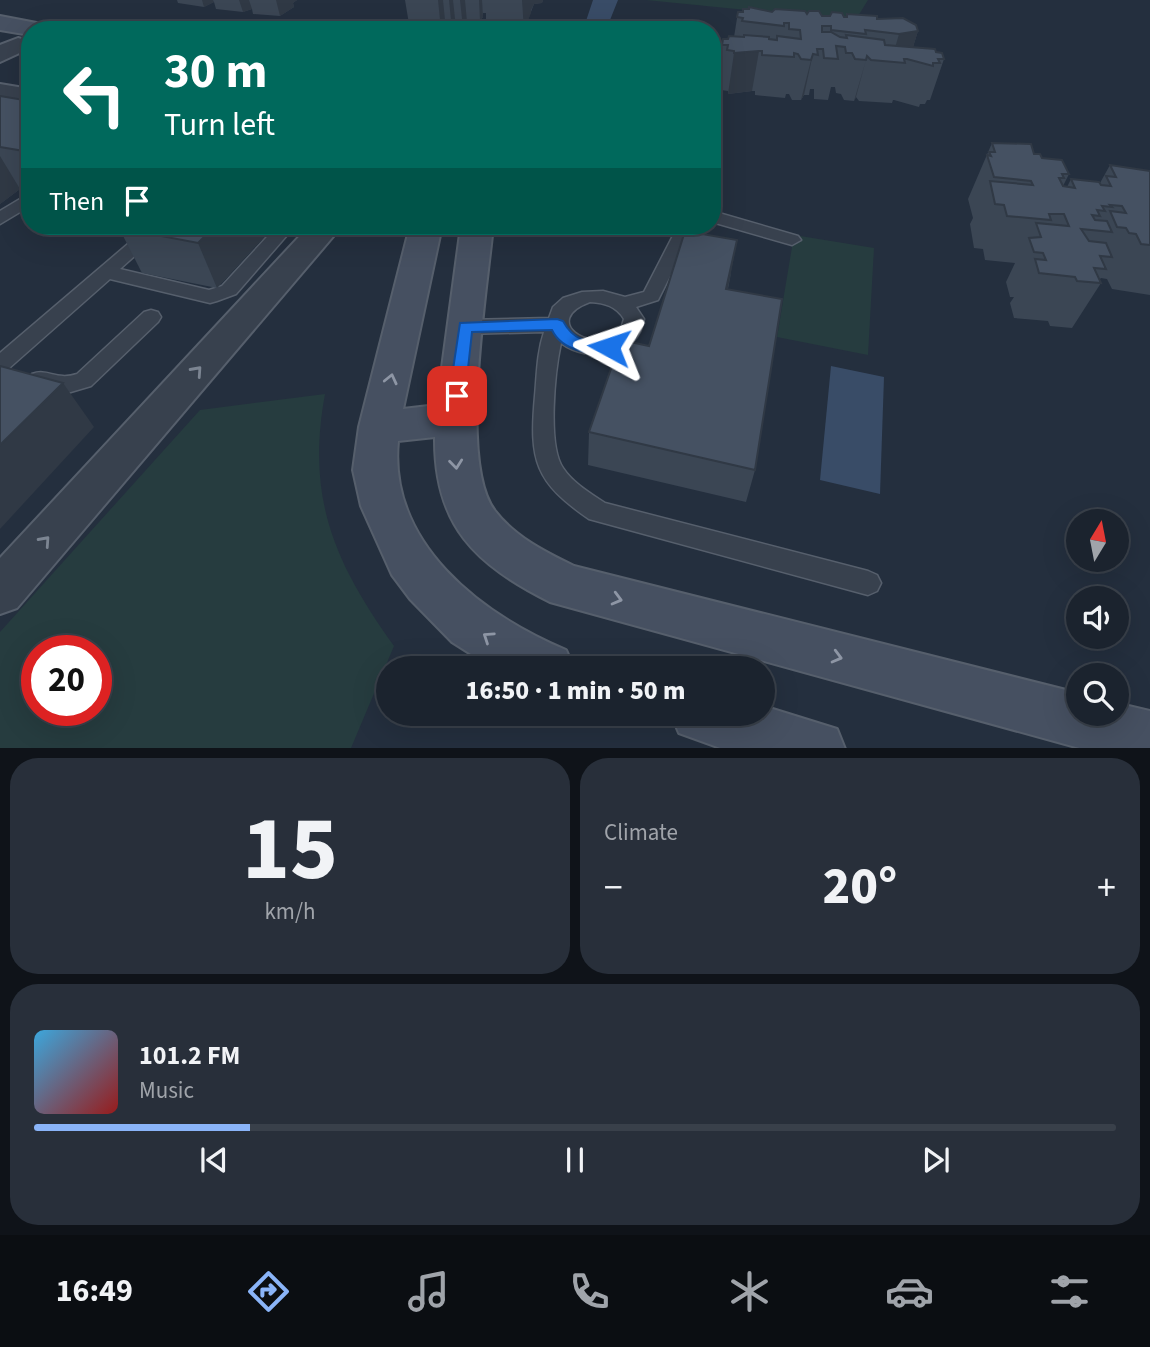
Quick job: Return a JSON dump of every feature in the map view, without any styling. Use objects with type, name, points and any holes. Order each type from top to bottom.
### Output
[{"type":"main road","points":[[0,23],[21,27]]},
{"type":"main road","points":[[424,235],[380,427],[375,467],[380,497],[390,527],[406,557],[428,587],[456,614],[489,639],[520,656]]},
{"type":"main road","points":[[476,235],[454,419],[454,462],[459,486],[469,510],[484,533],[507,554],[535,573],[567,586],[1150,739]]},
{"type":"main road","points":[[380,427],[454,419]]},
{"type":"main road","points":[[740,726],[817,748]]},
{"type":"street","points":[[0,92],[21,96]]},
{"type":"street","points":[[0,592],[318,235]]},
{"type":"lane","points":[[0,219],[21,204]]},
{"type":"lane","points":[[721,219],[792,240]]},
{"type":"lane","points":[[0,367],[149,235]]},
{"type":"lane","points":[[106,272],[210,297],[229,290],[278,235]]},
{"type":"lane","points":[[623,304],[651,296],[682,235]]},
{"type":"lane","points":[[557,325],[562,335],[571,342],[596,348],[609,347],[629,336],[634,319],[623,304],[602,296],[578,298],[561,310],[549,342],[541,445],[548,465],[561,484],[577,499],[598,512],[868,583]]},
{"type":"lane","points":[[0,367],[64,386],[85,380],[151,317]]},
{"type":"lane","points":[[465,327],[557,325]]},
{"type":"green space","points":[[646,0],[868,0],[855,21]]},
{"type":"green space","points":[[794,235],[874,248],[868,355],[777,337]]},
{"type":"green space","points":[[325,394],[319,465],[330,528],[355,586],[394,646],[390,656],[376,656],[376,689],[351,748],[0,748],[0,632],[200,410]]},
{"type":"water","points":[[593,0],[618,0],[610,21],[586,21]]},
{"type":"water","points":[[831,366],[884,377],[880,494],[820,480]]},
{"type":"building","points":[[749,7],[772,12],[775,9],[805,11],[807,14],[809,11],[819,11],[822,16],[830,16],[832,12],[842,13],[844,17],[847,17],[847,14],[877,16],[877,19],[903,18],[916,25],[918,31],[899,34],[865,30],[866,34],[831,30],[831,26],[822,26],[822,32],[831,32],[847,38],[846,35],[884,40],[885,45],[935,49],[936,52],[942,53],[944,59],[938,59],[940,63],[933,63],[933,66],[907,59],[904,59],[905,63],[871,60],[867,56],[866,60],[855,59],[852,53],[846,53],[845,47],[836,46],[838,59],[824,58],[823,49],[817,49],[818,55],[813,54],[811,60],[801,59],[794,53],[794,57],[762,55],[762,51],[734,53],[727,50],[728,45],[722,45],[723,39],[744,35],[777,40],[777,36],[801,39],[800,30],[789,29],[789,23],[784,23],[784,26],[742,21],[743,18],[737,17],[738,12]]},
{"type":"building","points":[[0,96],[21,100],[21,150],[0,147]]},
{"type":"building","points":[[992,143],[1031,144],[1034,154],[1040,154],[1042,158],[1062,160],[1069,174],[1062,174],[1064,178],[1059,178],[1063,186],[1075,188],[1071,179],[1111,186],[1106,176],[1116,177],[1110,165],[1150,171],[1150,245],[1141,244],[1136,234],[1129,233],[1126,228],[1117,227],[1110,211],[1126,213],[1122,206],[1102,206],[1105,211],[1097,210],[1100,216],[1092,215],[1095,220],[1107,221],[1112,232],[1081,229],[1089,241],[1106,243],[1112,257],[1100,256],[1106,269],[1094,268],[1101,283],[1039,273],[1035,259],[1046,260],[1043,253],[1034,252],[1029,238],[1041,237],[1036,223],[1069,226],[1064,214],[1049,214],[1051,220],[1007,216],[1004,205],[995,204],[990,181],[1033,185],[1031,181],[994,177],[987,155],[991,156],[989,152],[995,152]]},
{"type":"building","points":[[156,235],[206,235],[198,243]]},
{"type":"building","points":[[684,235],[708,235],[737,240],[726,289],[782,299],[755,470],[589,432],[621,340],[649,346]]},
{"type":"building","points":[[0,366],[63,383],[0,445]]},
{"type":"route","points":[[457,396],[465,327],[557,325],[562,335],[571,342],[583,347],[609,347]]}]
